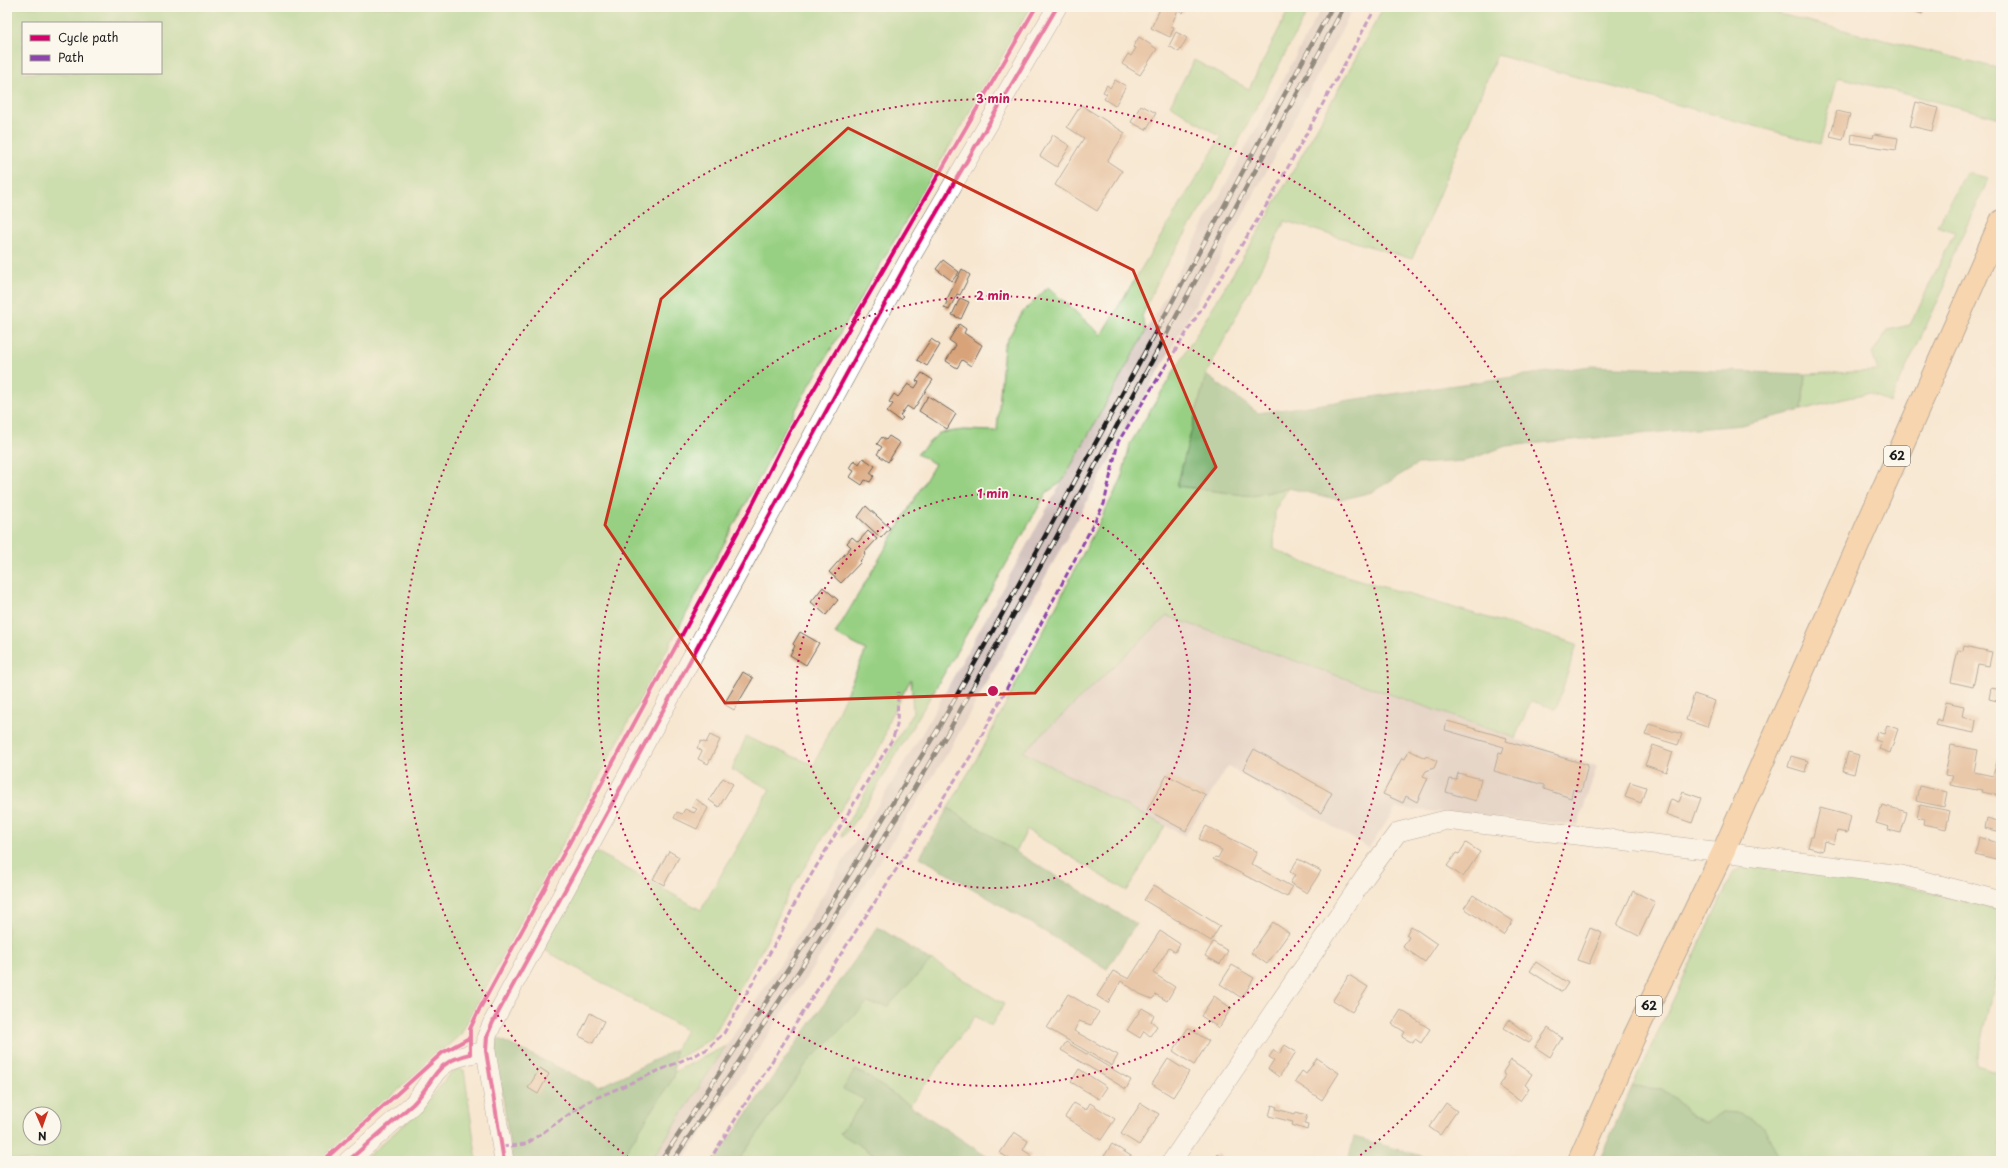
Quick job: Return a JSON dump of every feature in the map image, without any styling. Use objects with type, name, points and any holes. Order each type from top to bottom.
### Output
[{"type":"main road","name":"62","points":[[1579,1161],[1633,1039],[1723,852],[2001,221]]},
{"type":"street","points":[[504,1161],[486,1051],[487,1036],[493,1022],[892,290],[1057,7]]},
{"type":"street","points":[[1172,1161],[1364,877],[1398,832],[1446,820],[1723,852],[1901,875],[2001,901]]},
{"type":"street","points":[[348,1161],[413,1104],[421,1095],[434,1074],[448,1061],[458,1057],[486,1051]]},
{"type":"highlighted area","points":[[848,128],[1133,270],[1216,467],[1035,693],[725,703],[605,525],[661,299]]},
{"type":"shaded area","points":[[1322,7],[1354,7],[1190,315],[949,751],[807,977],[683,1161],[651,1161],[782,961],[921,735],[1163,300]]},
{"type":"shaded area","points":[[1167,616],[1597,767],[1578,825],[1396,808],[1369,848],[1228,766],[1185,836],[1023,752]]},
{"type":"green space","points":[[7,7],[1031,7],[800,402],[461,1034],[319,1161],[7,1161]]},
{"type":"green space","points":[[1290,7],[1310,7],[1212,191],[1163,270],[1142,316],[1146,331],[1062,482],[1047,492],[941,679],[865,807],[843,837],[841,834],[913,712],[911,679],[889,719],[883,742],[789,892],[766,942],[712,1038],[688,1053],[675,1058],[675,1050],[686,1030],[543,949],[595,851],[701,910],[770,789],[732,770],[746,737],[814,765],[866,650],[835,634],[935,464],[917,454],[939,433],[963,430],[997,431],[1004,346],[1022,313],[1048,287],[1101,335],[1221,137],[1170,105],[1194,60],[1249,89]]},
{"type":"green space","points":[[1384,7],[1751,7],[2001,69],[2001,118],[1838,77],[1820,144],[1497,55],[1412,259],[1285,221],[1206,375],[1177,486],[1252,496],[1288,488],[1275,510],[1274,549],[1312,566],[1577,644],[1556,709],[1531,701],[1515,738],[1167,616],[1023,752],[1165,826],[1127,891],[1027,830],[1016,852],[948,808],[984,746],[1121,480],[1130,444],[1269,214]]},
{"type":"green space","points":[[1966,173],[1989,178],[1946,270],[1945,286],[1890,402],[1867,393],[1802,410],[1805,374],[1878,371],[1872,353],[1888,330],[1910,325],[1955,232],[1937,226]]},
{"type":"green space","points":[[1590,366],[1805,374],[1802,410],[1742,425],[1506,446],[1465,461],[1418,464],[1372,492],[1340,500],[1288,488],[1252,496],[1177,486],[1206,375],[1258,413]]},
{"type":"green space","points":[[948,808],[1016,852],[1136,924],[1107,969],[920,857]]},
{"type":"green space","points":[[1751,866],[1901,885],[2001,911],[2001,958],[1976,1065],[2001,1072],[2001,1161],[1778,1161],[1778,1156],[1723,1112],[1707,1123],[1692,1119],[1677,1100],[1662,1089],[1632,1087],[1734,871]]},
{"type":"green space","points":[[878,927],[931,961],[888,1006],[867,1003],[807,1063],[740,1159],[714,1161]]},
{"type":"green space","points":[[931,960],[1004,1004],[991,1026],[975,1016],[910,1105],[856,1069],[865,1100],[840,1133],[884,1161],[726,1161],[740,1159],[807,1063],[867,1003],[888,1006]]},
{"type":"green space","points":[[497,1038],[599,1087],[675,1050],[674,1077],[619,1161],[512,1161],[496,1050]]},
{"type":"green space","points":[[726,1046],[651,1161],[619,1161],[674,1077],[674,1072]]},
{"type":"green space","points":[[458,1069],[464,1070],[477,1161],[362,1161],[425,1106],[450,1073]]},
{"type":"green space","points":[[856,1069],[995,1161],[884,1161],[840,1133],[865,1100],[843,1089]]},
{"type":"green space","points":[[1632,1087],[1662,1089],[1677,1100],[1692,1118],[1706,1123],[1723,1112],[1741,1113],[1764,1127],[1778,1156],[1778,1161],[1599,1161]]},
{"type":"green space","points":[[1354,1137],[1440,1161],[1348,1161]]},
{"type":"building","points":[[1161,7],[1186,7],[1183,13],[1178,10],[1171,26],[1174,27],[1170,37],[1151,28]]},
{"type":"building","points":[[1907,7],[1924,7],[1922,14],[1906,9]]},
{"type":"building","points":[[1176,32],[1187,38],[1179,52],[1169,46]]},
{"type":"building","points":[[1139,37],[1157,49],[1140,75],[1122,64],[1128,54],[1131,56],[1136,48],[1133,47]]},
{"type":"building","points":[[1115,80],[1126,86],[1115,106],[1104,99],[1107,94],[1103,92],[1107,85],[1110,88]]},
{"type":"building","points":[[1916,102],[1938,108],[1932,131],[1910,126]]},
{"type":"building","points":[[1081,105],[1125,133],[1107,161],[1122,171],[1097,211],[1055,185],[1084,138],[1067,127]]},
{"type":"building","points":[[1141,105],[1156,113],[1146,130],[1131,122]]},
{"type":"building","points":[[1837,111],[1850,114],[1843,140],[1830,137]]},
{"type":"building","points":[[1852,134],[1873,138],[1874,134],[1898,138],[1896,150],[1851,143]]},
{"type":"building","points":[[1053,135],[1070,146],[1057,167],[1040,156]]},
{"type":"building","points":[[943,260],[959,272],[952,281],[936,269]]},
{"type":"building","points":[[962,269],[970,275],[960,295],[957,294],[949,310],[944,308],[947,302],[946,301]]},
{"type":"building","points":[[960,298],[969,302],[961,319],[952,315]]},
{"type":"building","points":[[959,324],[966,329],[964,333],[982,345],[971,366],[962,360],[957,368],[946,361],[956,345],[949,340]]},
{"type":"building","points":[[931,339],[940,345],[927,366],[917,360]]},
{"type":"building","points":[[922,373],[933,380],[913,410],[907,406],[900,416],[903,418],[900,421],[887,412],[893,404],[889,402],[894,394],[898,397],[908,384],[915,388],[919,382],[916,381]]},
{"type":"building","points":[[928,396],[956,414],[947,429],[919,411]]},
{"type":"building","points":[[889,436],[900,443],[888,462],[877,454],[882,447],[877,444],[882,437],[886,440]]},
{"type":"building","points":[[863,458],[875,466],[870,473],[874,476],[870,482],[865,480],[862,485],[850,477],[854,471],[849,468],[854,460],[859,464]]},
{"type":"building","points":[[866,506],[890,528],[881,538],[858,517]]},
{"type":"building","points":[[868,531],[877,539],[864,553],[865,555],[860,561],[861,562],[841,583],[829,572],[851,547],[847,543],[852,537],[858,542]]},
{"type":"building","points":[[823,587],[838,600],[826,615],[811,602]]},
{"type":"building","points":[[800,632],[819,643],[806,665],[790,655],[795,646],[793,644]]},
{"type":"building","points":[[1964,646],[1992,652],[1989,666],[1978,664],[1973,687],[1951,682],[1958,650],[1963,651]]},
{"type":"building","points":[[743,672],[753,678],[734,710],[724,704]]},
{"type":"building","points":[[1991,688],[2001,690],[2001,702],[1989,699]]},
{"type":"building","points":[[1694,694],[1715,701],[1707,727],[1686,720]]},
{"type":"building","points":[[1946,702],[1964,706],[1962,717],[1976,720],[1974,733],[1935,725],[1937,719],[1942,721]]},
{"type":"building","points":[[1447,721],[1507,738],[1506,741],[1588,765],[1581,792],[1573,789],[1571,798],[1544,789],[1544,785],[1494,771],[1499,752],[1502,753],[1504,747],[1445,730]]},
{"type":"building","points":[[1649,724],[1682,734],[1678,745],[1645,735]]},
{"type":"building","points":[[1887,725],[1898,729],[1890,753],[1879,749],[1881,742],[1875,740],[1877,732],[1884,734]]},
{"type":"building","points":[[710,735],[720,740],[708,764],[698,759],[702,751],[697,748],[701,741],[706,743]]},
{"type":"building","points":[[1653,745],[1673,752],[1666,772],[1645,765]]},
{"type":"building","points":[[1951,745],[1978,750],[1974,772],[1993,776],[1999,755],[2001,755],[2001,796],[1982,792],[1983,790],[1950,785],[1953,776],[1945,775]]},
{"type":"building","points":[[1254,749],[1332,793],[1321,813],[1243,769]]},
{"type":"building","points":[[1409,750],[1425,758],[1426,756],[1437,761],[1434,768],[1426,771],[1423,776],[1428,778],[1417,802],[1406,796],[1403,803],[1383,794],[1402,758],[1405,759]]},
{"type":"building","points":[[1848,752],[1859,755],[1854,774],[1843,771]]},
{"type":"building","points":[[1791,756],[1808,761],[1805,772],[1788,767]]},
{"type":"building","points":[[1458,773],[1481,779],[1476,801],[1446,792],[1450,779],[1456,780]]},
{"type":"building","points":[[1167,775],[1206,795],[1186,831],[1147,810]]},
{"type":"building","points":[[723,778],[733,784],[719,807],[709,800]]},
{"type":"building","points":[[1630,782],[1646,787],[1641,803],[1625,797]]},
{"type":"building","points":[[1919,786],[1947,792],[1944,807],[1916,801]]},
{"type":"building","points":[[1683,792],[1701,798],[1692,823],[1666,814],[1671,799],[1679,802]]},
{"type":"building","points":[[696,799],[708,808],[697,829],[674,818],[677,812],[682,814],[685,809],[694,813],[697,809],[692,807]]},
{"type":"building","points":[[1882,805],[1907,812],[1901,833],[1888,830],[1889,827],[1876,823]]},
{"type":"building","points":[[1920,805],[1950,811],[1946,829],[1924,824],[1925,819],[1917,817]]},
{"type":"building","points":[[1820,808],[1851,816],[1847,833],[1837,831],[1834,844],[1825,841],[1823,851],[1808,847],[1811,837],[1813,837]]},
{"type":"building","points":[[1987,818],[2001,822],[2001,832],[1985,828]]},
{"type":"building","points":[[1206,826],[1257,852],[1251,864],[1292,887],[1287,897],[1213,859],[1215,857],[1218,858],[1222,850],[1199,839]]},
{"type":"building","points":[[1979,837],[2001,844],[2000,860],[1975,854]]},
{"type":"building","points":[[1466,843],[1480,852],[1463,877],[1447,866],[1456,853],[1459,854]]},
{"type":"building","points":[[669,851],[679,857],[664,885],[653,879]]},
{"type":"building","points":[[1298,859],[1321,871],[1307,893],[1290,883],[1295,875],[1290,872]]},
{"type":"building","points":[[1154,885],[1220,926],[1211,941],[1144,900]]},
{"type":"building","points":[[1633,891],[1655,902],[1639,936],[1617,925]]},
{"type":"building","points":[[1473,895],[1513,921],[1503,935],[1464,908]]},
{"type":"building","points":[[1273,922],[1289,933],[1267,964],[1251,953]]},
{"type":"building","points":[[1411,926],[1437,944],[1425,962],[1403,947],[1409,937],[1406,935]]},
{"type":"building","points":[[1590,928],[1602,933],[1589,964],[1577,960]]},
{"type":"building","points":[[1160,931],[1180,944],[1175,952],[1169,948],[1153,973],[1175,987],[1167,1001],[1155,994],[1156,995],[1152,999],[1140,994],[1121,981],[1108,1003],[1097,996],[1113,971],[1129,979]]},
{"type":"building","points":[[1213,942],[1228,951],[1220,964],[1205,956]]},
{"type":"building","points":[[1536,962],[1568,983],[1562,992],[1530,971]]},
{"type":"building","points":[[1232,965],[1254,978],[1242,998],[1220,984]]},
{"type":"building","points":[[1349,975],[1368,987],[1352,1012],[1333,1000]]},
{"type":"building","points":[[1068,994],[1099,1012],[1091,1025],[1079,1021],[1074,1031],[1118,1055],[1112,1066],[1047,1028]]},
{"type":"building","points":[[1214,996],[1231,1008],[1219,1028],[1201,1016]]},
{"type":"building","points":[[1142,1008],[1154,1015],[1151,1021],[1157,1026],[1150,1036],[1144,1031],[1140,1038],[1127,1030]]},
{"type":"building","points":[[1401,1010],[1430,1029],[1421,1043],[1415,1039],[1413,1043],[1402,1037],[1405,1032],[1392,1024]]},
{"type":"building","points":[[590,1013],[604,1021],[593,1043],[579,1036]]},
{"type":"building","points":[[1509,1020],[1533,1038],[1529,1043],[1504,1028]]},
{"type":"building","points":[[1188,1028],[1209,1041],[1194,1065],[1173,1051]]},
{"type":"building","points":[[1548,1028],[1562,1038],[1550,1057],[1535,1047]]},
{"type":"building","points":[[1066,1042],[1131,1080],[1126,1089],[1061,1050]]},
{"type":"building","points":[[1285,1045],[1296,1052],[1279,1077],[1268,1069],[1274,1060],[1269,1057],[1274,1050],[1279,1054]]},
{"type":"building","points":[[1317,1058],[1339,1073],[1322,1100],[1295,1082],[1302,1071],[1306,1074]]},
{"type":"building","points":[[1168,1059],[1189,1072],[1173,1097],[1152,1084]]},
{"type":"building","points":[[1511,1060],[1532,1074],[1525,1085],[1529,1088],[1520,1101],[1499,1087],[1505,1077],[1503,1072]]},
{"type":"building","points":[[540,1068],[549,1074],[538,1094],[528,1088]]},
{"type":"building","points":[[1079,1069],[1107,1087],[1099,1099],[1071,1082]]},
{"type":"building","points":[[1074,1103],[1086,1110],[1090,1103],[1115,1119],[1101,1140],[1065,1117]]},
{"type":"building","points":[[1141,1103],[1159,1114],[1139,1145],[1121,1134]]},
{"type":"building","points":[[1446,1103],[1457,1111],[1440,1135],[1429,1127]]},
{"type":"building","points":[[1272,1105],[1277,1107],[1276,1109],[1295,1114],[1296,1112],[1307,1115],[1304,1124],[1308,1125],[1307,1130],[1292,1125],[1293,1122],[1269,1116]]},
{"type":"building","points":[[1014,1132],[1028,1141],[1023,1150],[1031,1155],[1027,1161],[1013,1161],[1000,1153]]},
{"type":"building","points":[[1112,1144],[1139,1161],[1101,1161]]},
{"type":"building","points":[[1218,1154],[1227,1161],[1213,1161]]},
{"type":"railway","points":[[661,1161],[832,902],[938,729],[1025,573],[1332,7]]},
{"type":"railway","points":[[673,1161],[811,953],[897,817],[947,734],[1044,560],[1344,7]]},
{"type":"marked path","points":[[709,1161],[812,998],[972,754],[1104,504],[1118,442],[1271,198],[1376,7]]},
{"type":"marked path","points":[[502,1147],[526,1144],[587,1102],[706,1050],[724,1033],[780,935],[798,897],[893,738],[897,725],[898,692]]},
{"type":"cycle path","points":[[348,1161],[413,1104],[441,1067],[448,1062],[470,1054],[470,1029],[479,1010],[755,500],[789,432],[1036,7]]},
{"type":"cycle path","points":[[504,1161],[486,1051],[487,1036],[493,1022],[907,263],[1057,7]]},
{"type":"cycle path","points":[[323,1161],[442,1053],[469,1038]]}]
